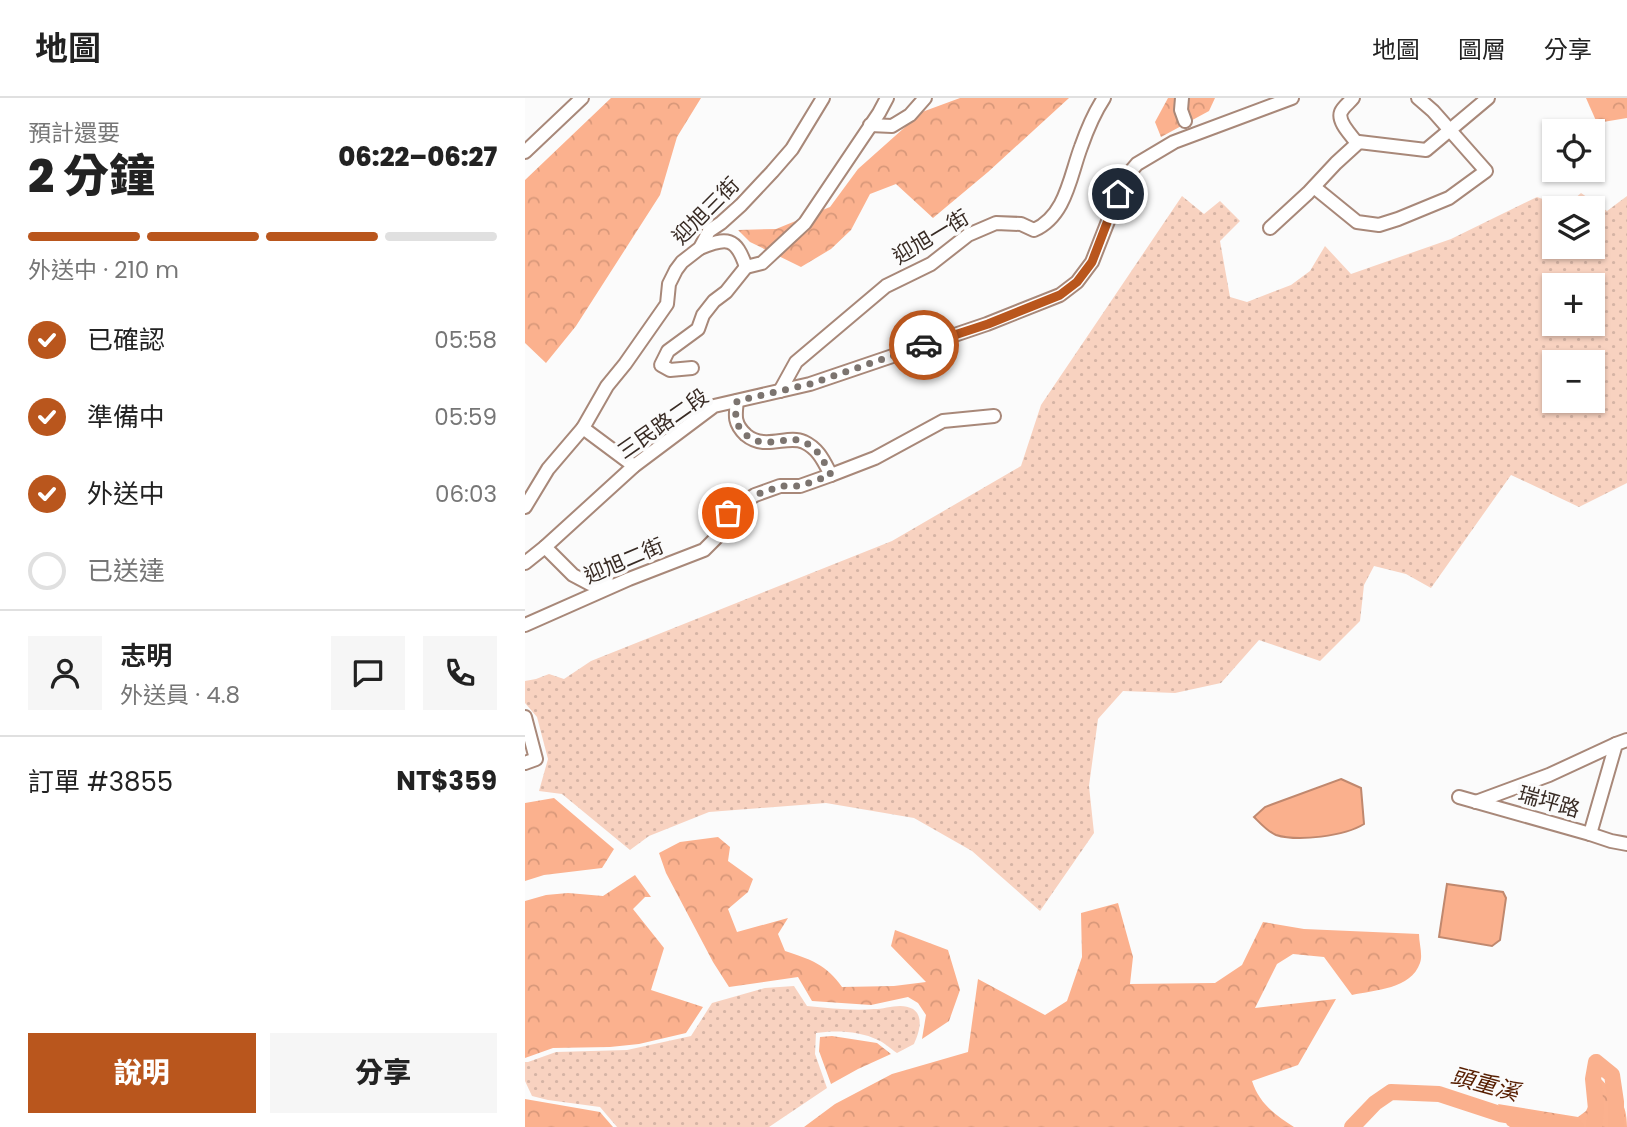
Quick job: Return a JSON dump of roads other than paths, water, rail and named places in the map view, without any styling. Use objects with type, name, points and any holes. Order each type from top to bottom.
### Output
[{"type":"street","points":[[525,152],[582,98]]},
{"type":"street","name":"迎旭三街","points":[[525,507],[548,469],[583,428],[607,386],[667,304],[669,284],[676,270],[700,248],[709,231],[741,205],[792,149],[823,98]]},
{"type":"street","points":[[692,368],[670,370],[661,365],[668,351],[698,329],[703,315],[746,267],[762,264],[805,223],[887,98]]},
{"type":"street","points":[[870,125],[892,126],[910,115],[925,98]]},
{"type":"street","name":"迎旭一街","points":[[780,391],[796,362],[886,286],[931,264],[968,235],[996,223],[1021,224],[1034,230],[1045,225],[1065,198],[1082,144],[1095,111],[1104,98]]},
{"type":"street","points":[[1182,98],[1181,110],[1185,121]]},
{"type":"street","name":"三民路二段","points":[[525,563],[634,466],[714,406],[810,384],[988,324],[1060,295],[1077,282],[1092,262],[1125,178],[1137,164],[1174,142],[1293,98]]},
{"type":"street","points":[[1353,98],[1341,110],[1340,115],[1357,143]]},
{"type":"street","points":[[1314,187],[1357,222],[1380,225],[1449,198],[1486,171],[1433,111],[1418,98]]},
{"type":"street","points":[[1269,228],[1357,143],[1426,150],[1487,98]]},
{"type":"street","points":[[700,248],[717,241],[729,241],[741,251],[746,267]]},
{"type":"street","points":[[737,401],[734,420],[751,439],[764,443],[801,440],[816,449],[831,475]]},
{"type":"street","name":"迎旭二街","points":[[525,625],[613,585],[704,550],[717,537],[728,513],[755,495],[781,486],[800,486],[875,458],[943,421],[994,416]]},
{"type":"street","points":[[583,428],[634,466]]},
{"type":"street","points":[[545,547],[573,575],[590,584],[613,585]]},
{"type":"street","points":[[525,717],[536,759],[525,763]]},
{"type":"street","points":[[1476,802],[1549,775],[1622,742]]},
{"type":"street","points":[[1590,834],[1622,742]]},
{"type":"street","name":"瑞坪路","points":[[1459,797],[1627,844]]},
{"type":"waterway","name":"頭重溪","points":[[1594,1127],[1596,1109],[1593,1079],[1596,1062],[1612,1075],[1616,1127]]},
{"type":"waterway","name":"頭重溪","points":[[1352,1127],[1375,1103],[1391,1092],[1439,1094],[1500,1114],[1576,1127]]}]
